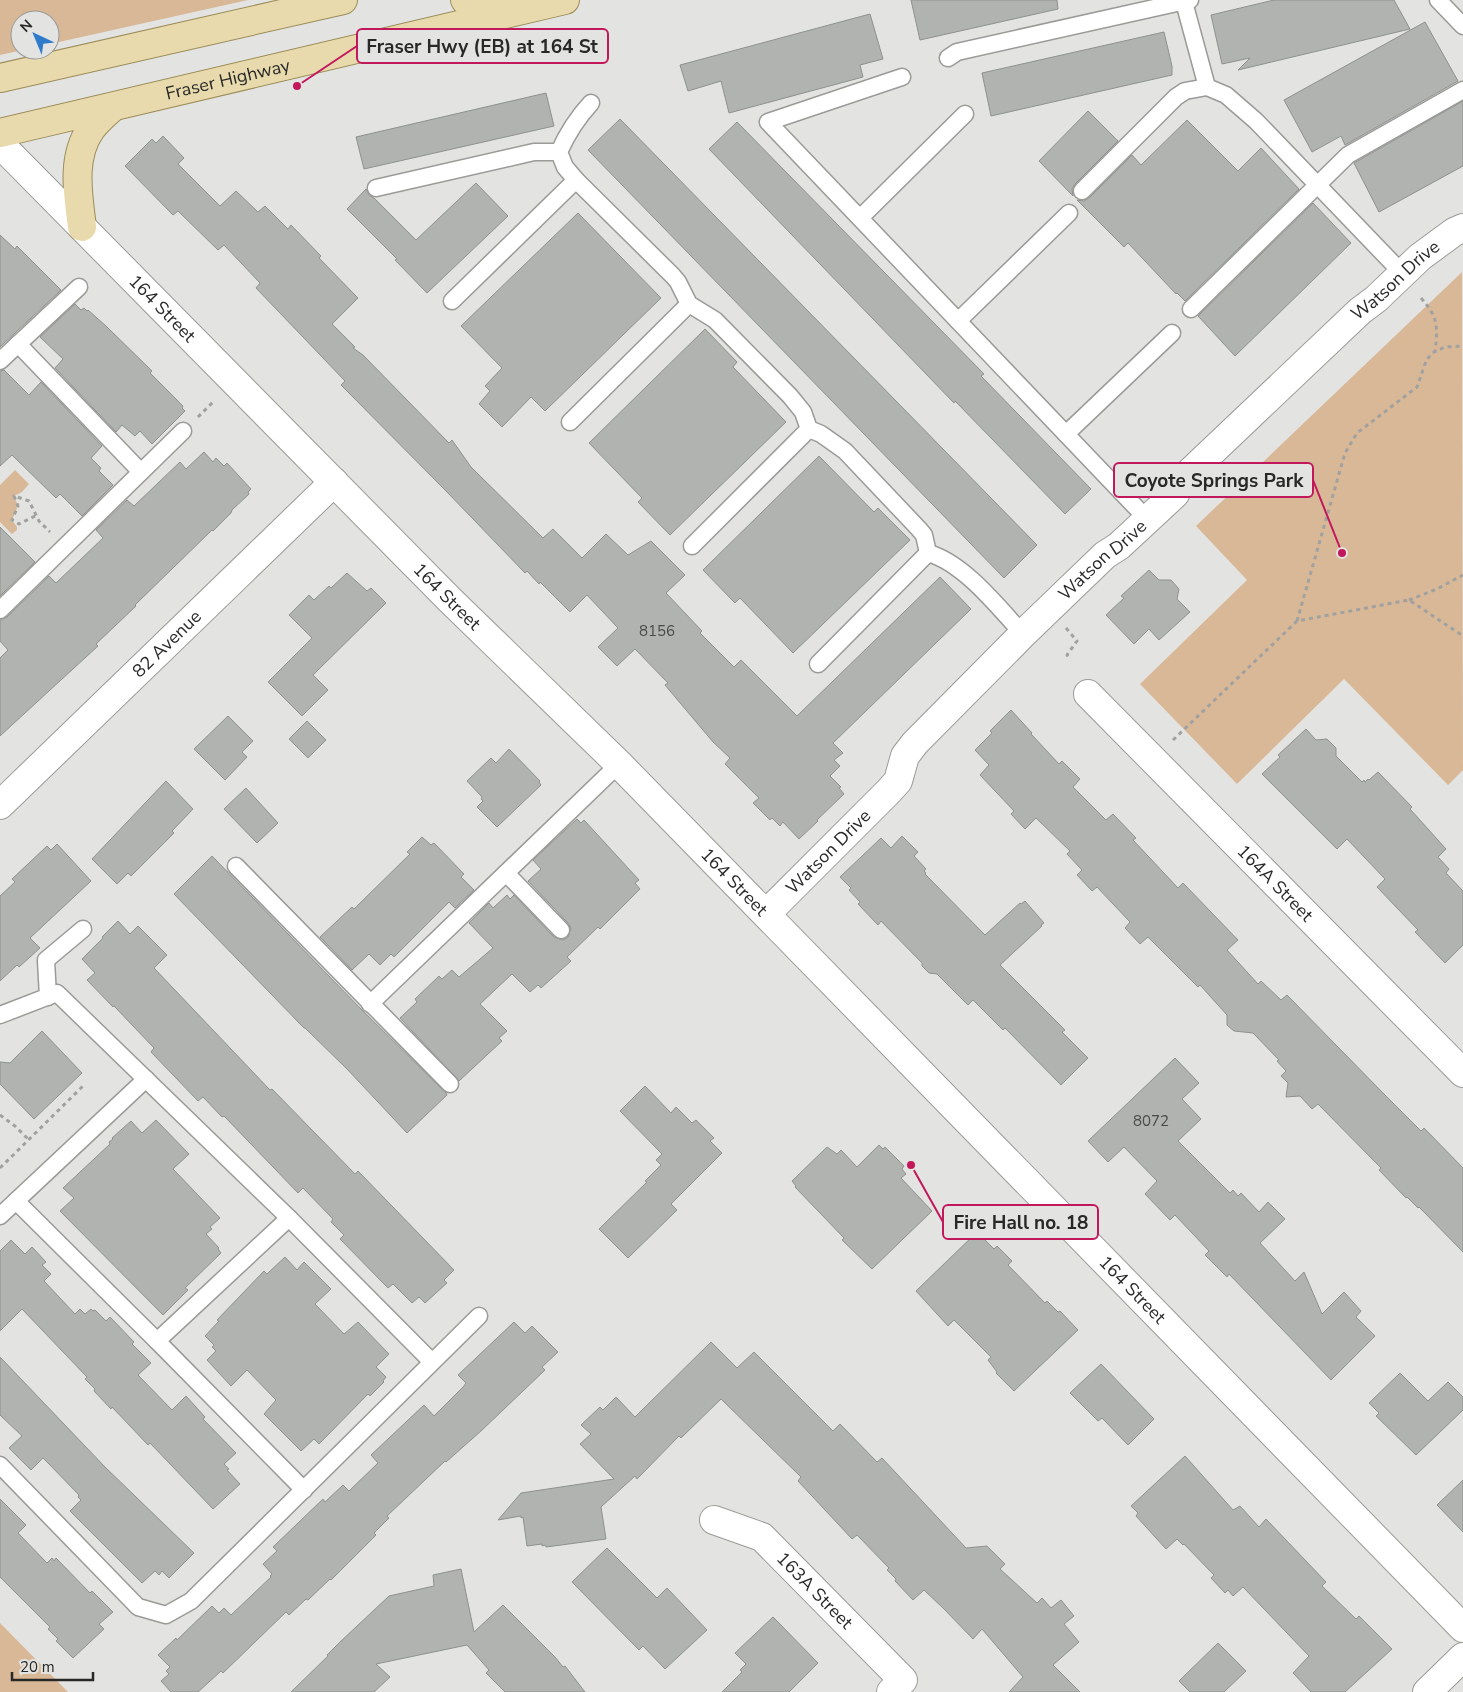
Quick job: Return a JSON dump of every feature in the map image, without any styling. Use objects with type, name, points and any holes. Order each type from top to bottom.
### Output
[{"type":"main road","points":[[0,78],[342,0]]},
{"type":"main road","name":"Fraser Highway","points":[[465,0],[495,6],[554,3]]},
{"type":"main road","name":"Fraser Highway","points":[[0,133],[554,3]]},
{"type":"main road","points":[[82,227],[77,183],[80,156],[90,130],[113,107]]},
{"type":"street","name":"164 Street","points":[[0,144],[450,600],[619,764],[1463,1628]]},
{"type":"street","name":"Watson Drive","points":[[766,914],[893,787],[901,775],[905,756],[915,743],[1023,634],[1105,555],[1119,546],[1148,520],[1175,494],[1183,479],[1190,472],[1360,310],[1420,257],[1454,232],[1463,228]]},
{"type":"street","name":"82 Avenue","points":[[0,805],[334,482]]},
{"type":"street","name":"164A Street","points":[[1088,694],[1463,1074]]},
{"type":"street","name":"163A Street","points":[[714,1520],[762,1537],[897,1686]]},
{"type":"street","points":[[1427,1692],[1463,1657]]},
{"type":"lane","points":[[1438,0],[1463,26]]},
{"type":"lane","points":[[948,58],[957,52],[1187,1],[1207,87]]},
{"type":"lane","points":[[902,77],[768,122],[1148,520]]},
{"type":"lane","points":[[1082,190],[1176,97],[1185,91],[1207,87],[1226,95],[1240,107],[1403,274]]},
{"type":"lane","points":[[1190,309],[1348,155],[1463,90]]},
{"type":"lane","points":[[591,103],[580,114],[559,152],[565,167],[673,276],[689,304],[715,320],[790,396],[803,412],[809,429],[821,434],[837,445],[918,528],[924,535],[928,553]]},
{"type":"lane","points":[[860,218],[965,114]]},
{"type":"lane","points":[[376,188],[534,152],[559,152]]},
{"type":"lane","points":[[452,301],[576,180]]},
{"type":"lane","points":[[958,321],[1069,213]]},
{"type":"lane","points":[[0,361],[78,287]]},
{"type":"lane","points":[[570,422],[689,304]]},
{"type":"lane","points":[[1066,434],[1172,333]]},
{"type":"lane","points":[[18,344],[141,472]]},
{"type":"lane","points":[[692,546],[809,429]]},
{"type":"lane","points":[[0,610],[183,431]]},
{"type":"lane","points":[[928,553],[944,559],[960,569],[1023,634]]},
{"type":"lane","points":[[818,664],[928,553]]},
{"type":"lane","points":[[370,1004],[619,764]]},
{"type":"lane","points":[[236,866],[450,1084]]},
{"type":"lane","points":[[506,873],[561,930]]},
{"type":"lane","points":[[48,996],[46,960],[82,929]]},
{"type":"lane","points":[[0,1015],[57,993],[289,1218],[432,1362]]},
{"type":"lane","points":[[0,1216],[146,1079]]},
{"type":"lane","points":[[16,1201],[304,1490]]},
{"type":"lane","points":[[157,1342],[289,1218]]},
{"type":"lane","points":[[0,1465],[138,1607],[166,1615],[191,1601],[479,1316]]},
{"type":"path","points":[[1420,298],[1433,312],[1437,336],[1435,351]]},
{"type":"path","points":[[1172,741],[1297,621],[1334,490],[1346,453],[1357,433],[1416,387],[1426,361],[1435,351],[1445,347],[1463,346]]},
{"type":"path","points":[[35,516],[19,524],[15,523],[12,520],[18,506],[14,496],[29,501],[35,516],[64,547]]},
{"type":"path","points":[[1297,621],[1408,600],[1438,589],[1463,575]]},
{"type":"path","points":[[1408,600],[1463,636]]},
{"type":"path","points":[[1063,625],[1077,641],[1067,655],[1070,660]]},
{"type":"path","points":[[0,1168],[83,1086]]},
{"type":"path","points":[[0,1115],[29,1140]]},
{"type":"shaded area","points":[[0,0],[248,0],[60,42],[60,10],[10,10],[10,53],[0,55]]},
{"type":"shaded area","points":[[1462,272],[1463,770],[1448,785],[1344,679],[1237,784],[1140,684],[1247,580],[1196,526]]},
{"type":"shaded area","points":[[15,470],[29,484],[22,492],[14,496],[18,506],[12,520],[17,530],[12,534],[0,522],[0,485]]},
{"type":"shaded area","points":[[0,1623],[68,1692],[0,1692]]},
{"type":"building","points":[[911,0],[1057,0],[1058,9],[920,40]]},
{"type":"building","points":[[1274,0],[1394,0],[1410,29],[1238,70],[1250,58],[1222,64],[1211,15]]},
{"type":"building","points":[[870,14],[883,59],[860,65],[863,77],[729,113],[721,81],[688,91],[680,65]]},
{"type":"building","points":[[1425,22],[1458,81],[1345,145],[1341,136],[1312,152],[1284,100]]},
{"type":"building","points":[[1164,32],[1172,66],[1172,75],[991,116],[982,73]]},
{"type":"building","points":[[546,93],[554,126],[364,169],[356,137]]},
{"type":"building","points":[[1463,101],[1463,166],[1379,212],[1354,163]]},
{"type":"building","points":[[1088,111],[1118,141],[1075,184],[1072,189],[1073,196],[1039,161]]},
{"type":"building","points":[[620,119],[1037,545],[1004,578],[588,150]]},
{"type":"building","points":[[1187,120],[1238,171],[1261,148],[1299,189],[1185,301],[1176,294],[1128,243],[1124,247],[1077,200],[1084,201],[1089,198],[1132,155],[1141,165]]},
{"type":"building","points":[[737,122],[984,374],[981,376],[1091,489],[1065,514],[955,401],[954,403],[709,149]]},
{"type":"building","points":[[163,136],[184,158],[178,164],[220,206],[236,191],[258,212],[265,206],[288,229],[291,225],[321,256],[319,258],[358,298],[332,324],[355,347],[353,348],[363,355],[449,443],[452,440],[471,467],[543,538],[553,529],[582,558],[606,534],[628,555],[651,541],[685,575],[666,593],[702,631],[700,633],[734,667],[741,660],[797,716],[940,577],[971,609],[833,743],[843,753],[834,760],[840,766],[830,776],[841,787],[839,788],[844,794],[799,839],[783,822],[780,826],[772,818],[770,820],[753,803],[759,798],[725,764],[730,758],[713,742],[665,685],[668,683],[635,649],[617,666],[598,647],[618,628],[587,595],[570,612],[540,582],[539,584],[527,571],[525,573],[341,385],[345,381],[256,288],[260,283],[224,245],[218,250],[178,211],[173,215],[125,166],[152,139],[156,143]]},
{"type":"building","points":[[476,183],[508,216],[427,293],[395,260],[397,259],[347,209],[366,189],[369,195],[416,240]]},
{"type":"building","points":[[1313,203],[1351,243],[1235,356],[1198,316]]},
{"type":"building","points":[[578,213],[661,298],[545,411],[531,397],[502,427],[479,404],[490,391],[485,386],[502,368],[461,326]]},
{"type":"building","points":[[0,235],[15,249],[17,246],[61,290],[0,347]]},
{"type":"building","points":[[75,304],[81,310],[84,308],[88,310],[106,326],[152,371],[150,373],[183,406],[182,408],[185,411],[152,444],[140,431],[135,436],[122,425],[116,432],[55,368],[63,359],[40,337]]},
{"type":"building","points":[[705,329],[737,362],[733,367],[786,422],[670,535],[638,502],[642,498],[589,443]]},
{"type":"building","points":[[4,370],[29,395],[41,382],[102,446],[91,458],[101,468],[99,471],[113,485],[82,516],[60,494],[56,498],[12,455],[0,466],[0,371]]},
{"type":"building","points":[[204,452],[213,462],[216,458],[224,466],[227,463],[251,489],[248,492],[249,494],[96,644],[98,646],[0,736],[0,658],[8,650],[0,641],[0,620],[7,617],[49,576],[56,583],[103,538],[96,530],[127,500],[134,506],[180,462],[186,469]]},
{"type":"building","points":[[819,456],[874,512],[878,508],[910,540],[793,653],[740,598],[735,603],[703,570]]},
{"type":"building","points":[[0,527],[35,562],[0,596]]},
{"type":"building","points":[[1149,570],[1159,580],[1171,580],[1179,589],[1177,599],[1190,612],[1159,640],[1149,629],[1134,644],[1106,615],[1124,598],[1121,596]]},
{"type":"building","points":[[347,573],[367,591],[371,588],[386,603],[313,675],[328,690],[302,716],[268,682],[312,638],[289,615],[309,595],[314,600]]},
{"type":"building","points":[[1011,710],[1059,764],[1062,761],[1080,779],[1073,787],[1106,820],[1113,814],[1136,838],[1133,840],[1178,888],[1183,883],[1238,940],[1227,950],[1258,984],[1261,981],[1281,1000],[1287,995],[1421,1131],[1424,1128],[1463,1168],[1463,1252],[1419,1207],[1406,1198],[1379,1170],[1381,1168],[1318,1104],[1312,1109],[1300,1096],[1286,1097],[1288,1083],[1281,1076],[1286,1071],[1277,1061],[1279,1060],[1253,1033],[1234,1031],[1227,1025],[1227,1015],[1200,985],[1198,987],[1148,937],[1140,944],[1125,928],[1130,922],[1097,887],[1092,891],[1077,875],[1082,870],[1067,854],[1070,851],[1036,818],[1025,829],[1011,814],[1014,811],[980,775],[989,765],[975,750],[992,733],[990,731]]},
{"type":"building","points":[[228,716],[253,741],[242,752],[247,757],[225,780],[194,749]]},
{"type":"building","points":[[307,721],[326,740],[308,758],[289,739]]},
{"type":"building","points":[[1306,729],[1316,740],[1327,739],[1336,748],[1336,756],[1362,782],[1369,780],[1378,772],[1412,807],[1410,809],[1446,849],[1438,857],[1449,869],[1446,873],[1463,891],[1463,945],[1445,963],[1415,932],[1418,930],[1377,887],[1385,879],[1347,839],[1337,849],[1262,774],[1280,757],[1278,755]]},
{"type":"building","points":[[509,749],[540,781],[541,785],[497,827],[477,807],[483,801],[482,797],[467,781],[491,758],[496,763]]},
{"type":"building","points":[[166,781],[193,809],[172,831],[174,833],[131,876],[128,873],[117,884],[92,859]]},
{"type":"building","points":[[246,788],[278,823],[257,843],[224,809]]},
{"type":"building","points":[[577,819],[581,823],[584,820],[639,880],[635,883],[640,889],[600,929],[598,927],[567,957],[571,961],[541,988],[538,985],[530,992],[512,974],[480,1004],[507,1031],[499,1038],[502,1041],[459,1081],[400,1018],[417,1002],[415,999],[439,976],[442,979],[452,970],[459,977],[493,948],[469,923],[489,903],[493,908],[507,895],[510,899],[514,895],[554,937],[563,940],[568,937],[571,928],[568,923],[528,881],[541,869],[533,860]]},
{"type":"building","points":[[902,836],[918,852],[914,856],[926,869],[924,871],[925,874],[985,935],[1020,903],[1025,901],[1044,923],[1000,965],[1065,1030],[1062,1032],[1088,1058],[1061,1085],[1005,1028],[1003,1030],[973,1000],[968,1005],[937,974],[929,973],[922,966],[922,963],[881,921],[878,925],[858,904],[860,902],[849,890],[851,888],[840,877],[881,838],[891,848]]},
{"type":"building","points":[[422,837],[431,845],[434,843],[464,874],[461,877],[474,890],[455,908],[449,902],[394,957],[391,954],[380,965],[369,954],[352,970],[320,937],[352,907],[354,909],[410,854],[407,852]]},
{"type":"building","points":[[57,844],[91,881],[30,938],[40,948],[19,967],[17,965],[0,981],[0,896],[15,882],[12,879],[47,846],[51,850]]},
{"type":"building","points":[[212,856],[446,1093],[447,1095],[407,1133],[347,1069],[304,1028],[174,894]]},
{"type":"building","points":[[118,921],[130,934],[138,926],[167,955],[154,968],[270,1090],[272,1089],[355,1174],[358,1171],[454,1270],[444,1280],[447,1283],[425,1303],[419,1297],[412,1303],[393,1284],[388,1288],[340,1239],[344,1235],[331,1222],[333,1219],[303,1188],[298,1193],[224,1116],[222,1117],[203,1097],[198,1101],[151,1052],[154,1048],[87,980],[95,973],[82,959]]},
{"type":"building","points":[[42,1031],[82,1073],[34,1119],[0,1084],[0,1062],[10,1063]]},
{"type":"building","points":[[1175,1058],[1199,1083],[1182,1099],[1201,1119],[1178,1141],[1230,1193],[1233,1190],[1238,1196],[1241,1193],[1259,1212],[1268,1202],[1285,1219],[1260,1243],[1295,1281],[1304,1272],[1322,1314],[1344,1292],[1361,1311],[1356,1317],[1375,1336],[1331,1380],[1229,1274],[1227,1277],[1205,1255],[1209,1251],[1175,1215],[1170,1220],[1145,1194],[1157,1181],[1124,1147],[1108,1162],[1088,1141]]},
{"type":"building","points":[[645,1086],[671,1113],[676,1107],[692,1123],[696,1120],[714,1138],[710,1141],[722,1153],[671,1204],[677,1210],[628,1258],[599,1229],[647,1182],[645,1181],[661,1165],[656,1160],[662,1154],[620,1111]]},
{"type":"building","points":[[156,1120],[189,1154],[173,1169],[220,1218],[210,1227],[212,1229],[206,1234],[219,1248],[221,1253],[185,1288],[188,1290],[163,1315],[60,1211],[74,1198],[63,1188],[110,1144],[109,1142],[112,1138],[131,1121],[142,1133]]},
{"type":"building","points":[[879,1145],[883,1149],[885,1147],[904,1166],[902,1169],[906,1174],[901,1178],[932,1211],[872,1269],[842,1240],[844,1238],[795,1187],[792,1181],[827,1147],[837,1154],[841,1150],[857,1167]]},
{"type":"building","points":[[977,1232],[994,1249],[997,1246],[1012,1261],[1008,1265],[1045,1303],[1047,1301],[1058,1312],[1060,1311],[1078,1330],[1014,1391],[996,1373],[988,1360],[991,1357],[954,1320],[948,1326],[916,1291]]},
{"type":"building","points":[[11,1240],[25,1254],[32,1247],[46,1262],[42,1265],[51,1274],[44,1281],[75,1314],[80,1309],[85,1314],[91,1309],[95,1310],[106,1321],[110,1317],[134,1342],[132,1344],[151,1363],[138,1375],[172,1410],[186,1396],[205,1417],[203,1419],[236,1453],[224,1464],[240,1484],[213,1509],[150,1443],[148,1445],[112,1407],[111,1409],[85,1379],[87,1377],[22,1309],[0,1331],[0,1251]]},
{"type":"building","points":[[285,1257],[297,1270],[304,1262],[331,1289],[315,1304],[344,1334],[358,1322],[389,1354],[376,1367],[386,1377],[384,1382],[370,1396],[368,1394],[319,1444],[314,1439],[301,1451],[264,1414],[276,1400],[247,1370],[231,1386],[207,1360],[216,1351],[212,1347],[214,1345],[205,1336],[219,1321],[217,1320],[264,1271],[267,1274]]},
{"type":"building","points":[[514,1322],[525,1333],[532,1326],[558,1352],[542,1367],[545,1370],[387,1516],[389,1518],[374,1533],[376,1535],[308,1600],[306,1599],[289,1615],[286,1612],[223,1673],[221,1671],[198,1692],[171,1692],[161,1681],[169,1674],[166,1671],[170,1667],[158,1655],[176,1638],[177,1640],[212,1606],[219,1613],[224,1608],[231,1615],[271,1577],[272,1574],[263,1564],[277,1551],[273,1547],[323,1499],[325,1502],[343,1485],[349,1491],[378,1463],[371,1455],[424,1405],[434,1416],[466,1383],[458,1375]]},
{"type":"building","points":[[711,1342],[737,1368],[754,1352],[833,1431],[840,1424],[877,1462],[882,1458],[966,1548],[987,1546],[1005,1564],[1000,1569],[1037,1603],[1042,1598],[1051,1608],[1061,1600],[1074,1616],[1064,1624],[1079,1642],[1053,1665],[1080,1692],[1009,1692],[1023,1677],[982,1629],[973,1639],[924,1590],[913,1600],[895,1581],[896,1579],[887,1570],[889,1568],[857,1535],[852,1539],[798,1481],[801,1477],[721,1399],[681,1438],[679,1436],[637,1479],[635,1476],[601,1507],[606,1539],[546,1547],[545,1545],[542,1546],[542,1544],[527,1546],[523,1517],[498,1520],[521,1493],[614,1479],[580,1444],[591,1434],[581,1425],[600,1407],[603,1410],[616,1397],[635,1417]]},
{"type":"building","points":[[0,1357],[105,1467],[194,1553],[169,1578],[162,1571],[159,1575],[155,1571],[142,1583],[70,1511],[81,1500],[78,1497],[79,1495],[49,1464],[43,1458],[31,1470],[9,1448],[22,1436],[0,1415]]},
{"type":"building","points":[[1101,1364],[1154,1419],[1128,1445],[1102,1418],[1098,1421],[1070,1393]]},
{"type":"building","points":[[1400,1373],[1428,1401],[1448,1382],[1463,1397],[1463,1410],[1416,1455],[1376,1416],[1379,1413],[1369,1403]]},
{"type":"building","points":[[1185,1456],[1233,1510],[1240,1506],[1259,1527],[1266,1519],[1326,1582],[1322,1586],[1356,1619],[1359,1616],[1392,1649],[1345,1692],[1311,1692],[1293,1673],[1309,1656],[1243,1587],[1233,1596],[1228,1590],[1225,1593],[1211,1578],[1214,1575],[1184,1544],[1177,1539],[1166,1549],[1136,1516],[1138,1513],[1131,1506]]},
{"type":"building","points":[[1463,1480],[1463,1532],[1437,1505]]},
{"type":"building","points":[[0,1499],[26,1525],[18,1533],[47,1563],[52,1558],[54,1561],[56,1558],[90,1593],[92,1591],[113,1612],[99,1624],[104,1629],[73,1658],[56,1641],[58,1639],[48,1629],[50,1627],[0,1577]]},
{"type":"building","points":[[607,1548],[657,1598],[667,1588],[707,1630],[665,1669],[643,1646],[639,1650],[572,1582]]},
{"type":"building","points":[[461,1569],[474,1632],[503,1605],[563,1667],[565,1666],[585,1692],[505,1692],[486,1673],[489,1670],[467,1645],[376,1664],[390,1677],[374,1692],[291,1692],[389,1596],[434,1586],[433,1575]]},
{"type":"building","points":[[773,1617],[818,1663],[789,1692],[722,1692],[742,1672],[740,1670],[746,1664],[735,1653]]},
{"type":"building","points":[[1218,1643],[1246,1671],[1224,1692],[1190,1692],[1179,1681]]},
{"type":"place","name":"Fraser Hwy (EB) at 164 St","points":[[297,86]]},
{"type":"place","name":"Coyote Springs Park","points":[[1342,553]]},
{"type":"place","name":"Fire Hall no. 18","points":[[911,1165]]}]
